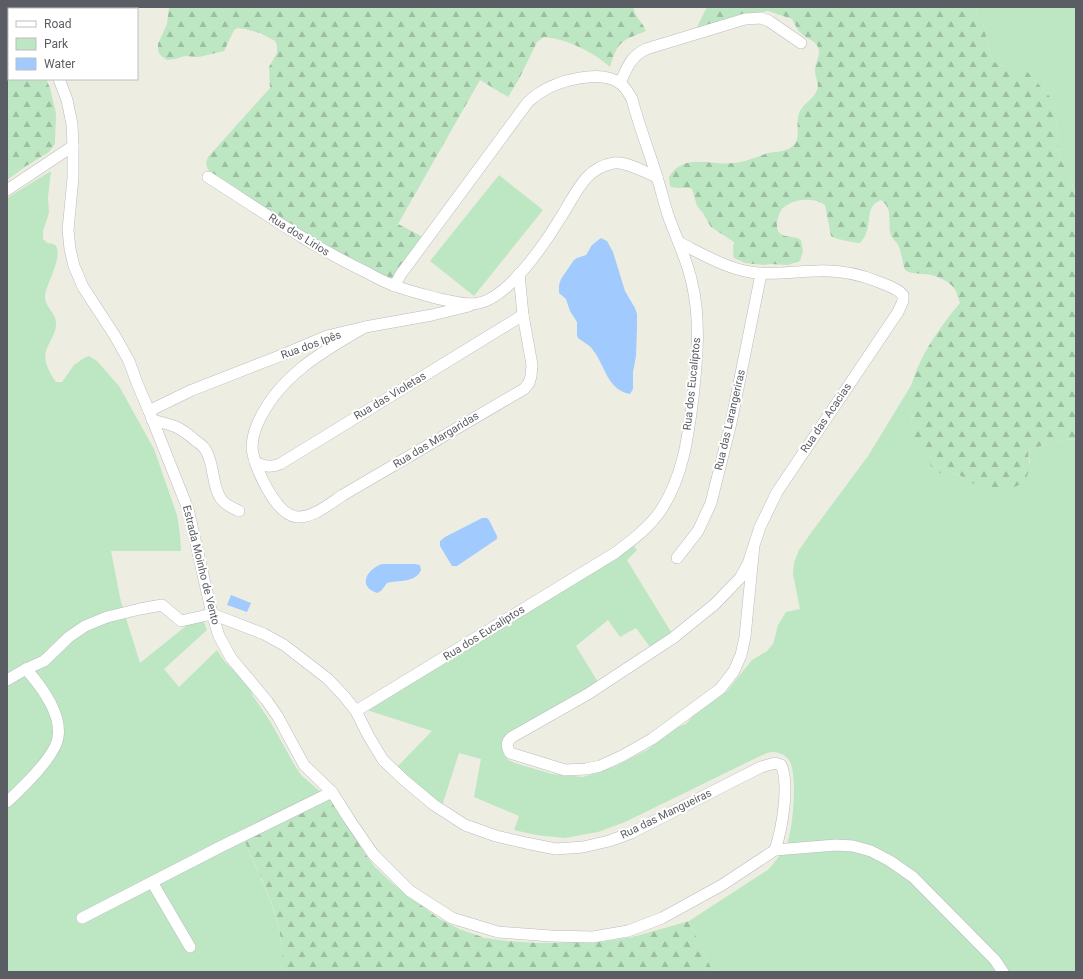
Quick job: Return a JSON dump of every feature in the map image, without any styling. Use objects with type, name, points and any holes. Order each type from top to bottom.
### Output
[{"type":"street","points":[[394,286],[401,274],[514,120],[538,94],[555,85],[583,77],[600,77],[611,79],[620,83],[633,58],[638,53],[646,49],[744,19],[761,18],[769,20],[801,43]]},
{"type":"street","name":"Estrada Moinho de Vento","points":[[60,80],[67,100],[72,124],[74,146],[73,178],[68,230],[74,266],[83,287],[116,336],[129,361],[188,509],[212,614],[219,636],[231,658],[267,701],[304,765],[332,792],[373,854],[410,891],[452,918],[498,932],[551,936],[593,937],[628,931],[662,918],[722,885],[775,850],[836,845],[853,846],[871,850],[890,861],[919,883],[995,960],[1003,972]]},
{"type":"street","name":"Rua dos Eucaliptos","points":[[356,711],[614,553],[641,532],[661,511],[675,485],[683,459],[696,369],[698,338],[697,309],[685,255],[669,216],[632,99],[627,90],[620,83]]},
{"type":"street","points":[[7,190],[74,146]]},
{"type":"street","name":"Rua dos Ipês","points":[[151,415],[192,390],[287,354],[327,336],[366,327],[424,317],[479,303],[497,294],[512,282],[534,256],[562,217],[578,187],[597,169],[615,163],[635,167],[657,177]]},
{"type":"street","name":"Rua dos Lirios","points":[[208,177],[309,242],[394,286],[451,301],[479,303]]},
{"type":"street","points":[[680,244],[733,268],[761,274]]},
{"type":"street","name":"Rua das Acacias","points":[[754,545],[760,527],[778,492],[898,312],[903,301],[903,295],[894,288],[852,274],[818,271],[761,274]]},
{"type":"street","name":"Rua das Margaridas","points":[[366,327],[324,350],[296,372],[280,388],[266,408],[255,430],[252,448],[255,462],[266,488],[277,504],[294,517],[309,515],[320,510],[524,389],[529,383],[532,365],[523,315],[519,274]]},
{"type":"street","name":"Rua das Larangeriras","points":[[677,558],[698,531],[711,503],[731,423],[761,274]]},
{"type":"street","name":"Rua das Violetas","points":[[255,462],[270,467],[280,464],[523,315]]},
{"type":"street","points":[[151,415],[183,430],[204,448],[212,464],[217,492],[221,500],[239,511]]},
{"type":"street","points":[[754,545],[745,637],[734,671],[720,689],[652,738],[622,756],[600,766],[586,769],[565,770],[510,753],[507,748],[507,744],[508,740],[512,737],[588,694],[645,657],[673,638],[716,604],[740,578],[748,564],[754,545]]},
{"type":"street","points":[[7,680],[44,661],[69,637],[85,626],[107,617],[140,609],[162,606],[181,621],[212,614]]},
{"type":"street","name":"Rua das Mangueiras","points":[[212,614],[264,634],[284,645],[328,679],[356,711],[383,760],[434,806],[464,825],[503,838],[556,849],[583,847],[609,841],[631,833],[761,767],[775,763],[781,765],[784,771],[785,790],[781,823],[775,850]]},
{"type":"street","points":[[7,802],[43,764],[55,747],[58,736],[56,721],[48,697],[26,669]]},
{"type":"street","points":[[82,918],[222,846],[332,792]]},
{"type":"street","points":[[152,882],[190,947]]},
{"type":"green space","points":[[169,7],[633,7],[646,31],[631,37],[619,46],[610,67],[596,56],[580,47],[562,40],[544,37],[537,42],[519,79],[508,97],[480,80],[398,224],[423,237],[392,280],[308,237],[208,170],[206,163],[208,157],[270,88],[269,67],[277,53],[277,45],[275,41],[260,33],[238,28],[234,30],[224,51],[199,57],[185,56],[167,60],[160,55],[158,44],[167,24]]},
{"type":"green space","points":[[707,7],[975,7],[978,16],[983,23],[990,54],[994,62],[1005,67],[1023,67],[1051,98],[1054,106],[1059,154],[1072,184],[1076,200],[1076,440],[1070,439],[1058,441],[1028,450],[1028,473],[1027,477],[1021,484],[1015,487],[992,488],[972,483],[956,474],[937,472],[930,464],[926,449],[910,431],[913,416],[910,403],[911,388],[916,373],[923,356],[932,341],[960,303],[954,288],[944,280],[931,275],[911,273],[905,270],[899,248],[891,235],[889,212],[881,200],[875,203],[872,208],[867,231],[860,243],[845,241],[831,236],[825,205],[820,202],[810,200],[792,202],[782,209],[779,214],[777,229],[783,235],[801,240],[803,251],[800,261],[788,265],[765,265],[745,263],[734,258],[734,242],[711,227],[697,206],[692,189],[675,188],[670,186],[669,177],[675,169],[690,162],[737,162],[768,153],[785,151],[791,148],[796,142],[799,112],[813,97],[818,86],[815,75],[819,54],[817,45],[797,29],[792,19],[768,11],[753,13],[696,29]]},
{"type":"green space","points":[[975,7],[1076,7],[1076,200],[1072,184],[1059,154],[1056,121],[1051,98],[1023,67],[1005,67],[994,62],[990,54],[983,23],[978,16]]},
{"type":"green space","points":[[7,17],[8,80],[46,80],[56,113],[55,144],[49,152],[28,165],[7,173]]},
{"type":"green space","points":[[28,165],[7,180],[7,173]]},
{"type":"green space","points":[[51,171],[48,197],[49,213],[43,231],[43,239],[47,243],[55,245],[58,251],[56,265],[46,292],[45,301],[54,315],[56,326],[47,347],[45,359],[51,375],[56,382],[62,382],[74,365],[89,356],[97,361],[119,386],[154,449],[177,515],[181,551],[111,551],[121,602],[140,663],[201,614],[207,630],[164,669],[179,687],[217,650],[225,662],[248,684],[253,696],[270,721],[302,776],[322,793],[244,840],[272,904],[277,921],[281,938],[281,972],[7,972],[7,198]]},
{"type":"green space","points":[[499,175],[543,210],[474,296],[430,261]]},
{"type":"green space","points":[[915,379],[910,398],[910,407],[913,416],[910,427],[911,431],[912,434],[926,447],[939,473],[956,474],[971,482],[1030,463],[1028,450],[1058,441],[1070,439],[1076,440],[1076,972],[713,972],[689,921],[769,869],[784,849],[788,841],[792,823],[794,788],[792,767],[789,760],[779,753],[773,752],[764,754],[625,822],[598,832],[565,838],[536,835],[514,830],[519,816],[474,797],[481,759],[459,753],[442,806],[397,767],[432,731],[367,710],[632,544],[637,550],[627,560],[671,632],[650,647],[636,628],[620,637],[608,620],[576,646],[598,682],[510,732],[502,741],[503,752],[505,757],[510,761],[518,764],[552,774],[583,777],[616,766],[647,750],[678,727],[686,724],[693,716],[727,691],[752,660],[767,651],[773,644],[778,625],[786,612],[800,609],[793,574],[794,563],[799,550],[868,456]]},
{"type":"green space","points":[[331,796],[365,854],[375,867],[392,883],[438,918],[459,929],[485,938],[507,941],[539,943],[601,942],[633,937],[689,921],[713,972],[281,972],[281,938],[277,921],[272,904],[244,840]]},
{"type":"water","points":[[601,238],[607,241],[613,252],[625,291],[637,314],[636,356],[633,372],[633,389],[630,394],[622,392],[616,388],[607,376],[592,348],[578,338],[577,322],[570,311],[566,299],[559,293],[561,279],[574,260],[586,255],[592,245]]},
{"type":"water","points":[[482,518],[487,518],[489,520],[497,539],[457,566],[452,566],[440,546],[440,541]]},
{"type":"water","points":[[382,564],[415,564],[420,565],[421,570],[419,574],[411,579],[387,583],[381,591],[377,593],[367,586],[366,578],[372,570]]},
{"type":"water","points":[[231,595],[251,603],[247,612],[227,605]]}]
